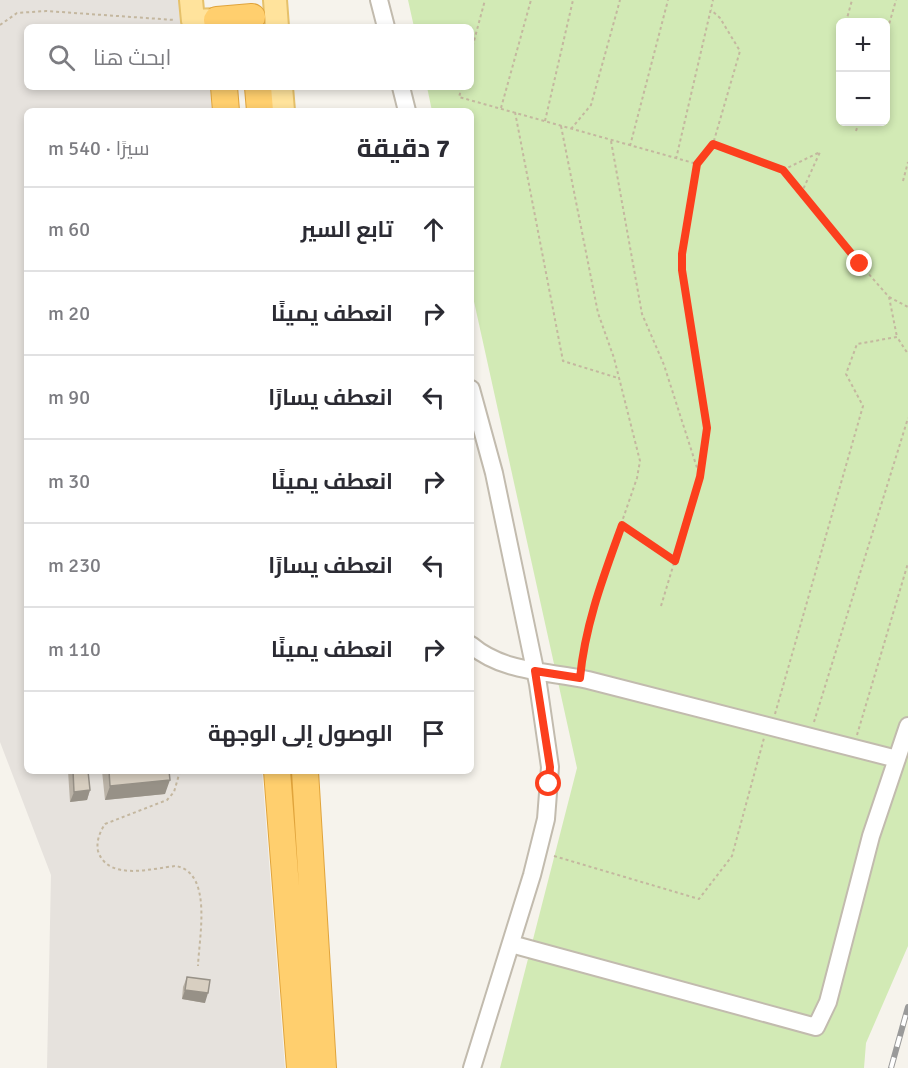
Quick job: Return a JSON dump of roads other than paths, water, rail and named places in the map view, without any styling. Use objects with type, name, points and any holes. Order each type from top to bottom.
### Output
[{"type":"highway","points":[[207,14],[252,15]]},
{"type":"highway","points":[[224,90],[226,108]]},
{"type":"highway","points":[[277,774],[300,1068]]},
{"type":"highway","points":[[305,774],[323,1068]]},
{"type":"main road","points":[[275,0],[277,24]]},
{"type":"street","points":[[379,0],[385,24]]},
{"type":"street","points":[[402,90],[406,108]]},
{"type":"street","points":[[472,1068],[511,944],[546,819],[550,767],[535,671],[494,473],[474,400]]},
{"type":"street","points":[[474,647],[500,663],[580,678],[897,759]]},
{"type":"street","points":[[511,944],[816,1027],[828,1002],[871,836],[908,726]]},
{"type":"railway","points":[[891,1068],[908,1007]]}]
